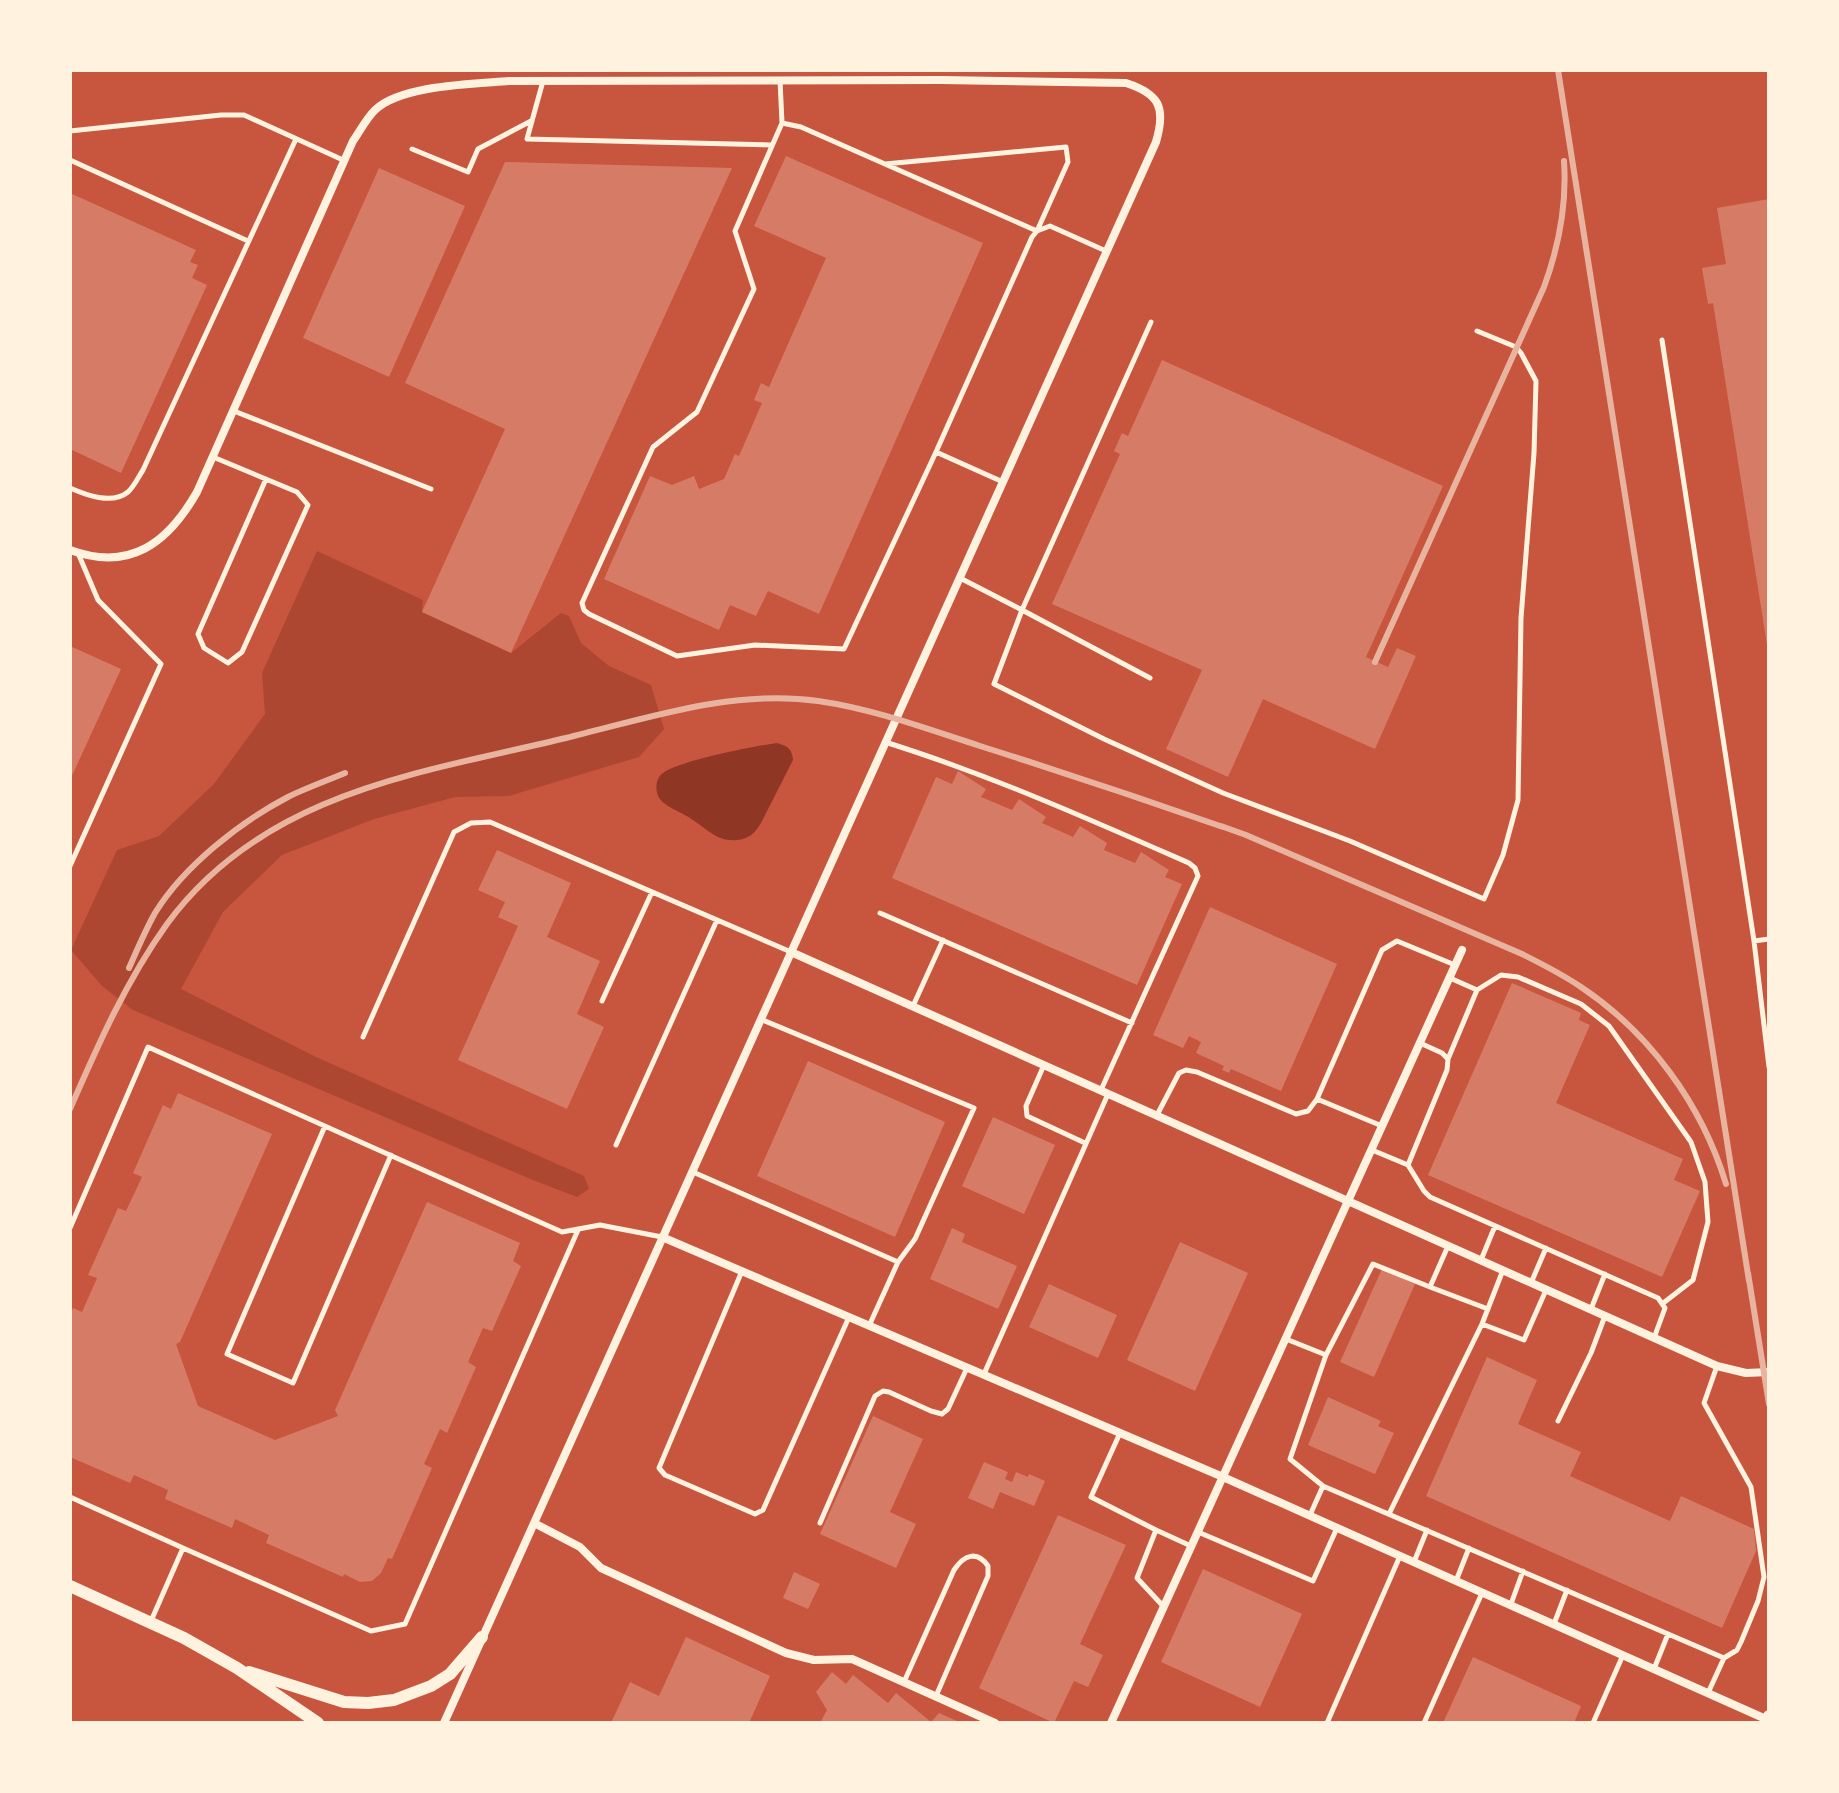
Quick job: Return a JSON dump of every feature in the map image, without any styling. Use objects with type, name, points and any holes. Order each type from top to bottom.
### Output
[{"type":"street","points":[[74,552],[105,558],[123,557],[141,551],[172,529],[186,512],[344,161],[363,125],[376,109],[391,100],[410,93],[463,84],[509,81],[941,80],[1126,83],[1144,89],[1154,97],[1161,117],[1156,142],[444,1723]]},
{"type":"street","points":[[1111,1723],[1462,950]]},
{"type":"street","points":[[791,952],[1717,1366],[1746,1373],[1769,1372]]},
{"type":"street","points":[[662,1237],[1223,1477],[1768,1720]]},
{"type":"street","points":[[534,1523],[580,1547],[601,1568],[786,1653],[814,1660],[852,1659],[995,1723]]},
{"type":"street","points":[[70,1586],[184,1638],[237,1668],[318,1723]]},
{"type":"street","points":[[237,1668],[344,1702],[394,1700],[431,1686],[450,1674],[482,1637]]},
{"type":"lane","points":[[780,80],[782,123],[735,231],[754,289],[697,412],[653,447],[582,603],[589,614],[677,656],[755,645],[844,649],[1068,162],[1066,147],[885,164]]},
{"type":"lane","points":[[543,81],[527,139],[772,145]]},
{"type":"lane","points":[[70,131],[244,115],[344,161]]},
{"type":"lane","points":[[412,149],[468,172],[478,149],[532,121]]},
{"type":"lane","points":[[782,123],[801,127],[1037,231],[1050,226],[1106,251]]},
{"type":"lane","points":[[70,488],[105,499],[127,493],[143,470],[296,139]]},
{"type":"lane","points":[[70,160],[248,241]]},
{"type":"lane","points":[[1151,322],[1022,610],[994,684],[1223,793],[1350,841],[1484,899],[1503,855],[1518,800],[1521,618],[1534,453],[1536,381],[1516,347],[1477,331]]},
{"type":"lane","points":[[1662,340],[1754,941],[1769,1064]]},
{"type":"lane","points":[[233,411],[431,489]]},
{"type":"lane","points":[[936,452],[1003,482]]},
{"type":"lane","points":[[213,457],[266,479],[297,492],[308,505],[242,652],[228,663],[204,648],[198,634],[266,479]]},
{"type":"lane","points":[[70,866],[161,664],[98,600],[74,552]]},
{"type":"lane","points":[[960,578],[1150,678]]},
{"type":"lane","points":[[885,742],[946,761],[1047,801],[1189,863],[1198,876],[1132,1023],[1085,1143],[983,1375]]},
{"type":"lane","points":[[363,1037],[454,832],[471,823],[490,822],[791,952]]},
{"type":"lane","points":[[602,1001],[652,892]]},
{"type":"lane","points":[[880,913],[1132,1023]]},
{"type":"lane","points":[[616,1145],[717,920]]},
{"type":"lane","points":[[1754,941],[1769,939]]},
{"type":"lane","points":[[912,1006],[943,940]]},
{"type":"lane","points":[[1156,1116],[1179,1073],[1186,1070],[1296,1114],[1308,1111],[1317,1099],[1382,950],[1397,941],[1455,966]]},
{"type":"lane","points":[[1408,1165],[1477,990],[1501,975],[1518,977],[1581,1004],[1609,1026],[1691,1142],[1705,1182],[1708,1222],[1693,1280],[1662,1304]]},
{"type":"lane","points":[[1450,978],[1477,990]]},
{"type":"lane","points":[[760,1019],[974,1108],[915,1239],[898,1262],[869,1326]]},
{"type":"lane","points":[[1420,1043],[1448,1059]]},
{"type":"lane","points":[[70,1228],[148,1047],[562,1232],[600,1225],[662,1237]]},
{"type":"lane","points":[[1044,1065],[1026,1106],[1027,1116],[1085,1143]]},
{"type":"lane","points":[[1317,1099],[1382,1126]]},
{"type":"lane","points":[[325,1126],[227,1354],[293,1383],[391,1155]]},
{"type":"lane","points":[[1371,1150],[1408,1165],[1430,1197],[1658,1298],[1665,1308],[1654,1338]]},
{"type":"lane","points":[[692,1171],[898,1262]]},
{"type":"lane","points":[[1481,1260],[1495,1226]]},
{"type":"lane","points":[[70,1497],[371,1631],[405,1624],[578,1229]]},
{"type":"lane","points":[[1430,1287],[1448,1246]]},
{"type":"lane","points":[[1531,1283],[1546,1248]]},
{"type":"lane","points":[[1488,1309],[1373,1264],[1326,1355],[1290,1459],[1323,1486],[1724,1658]]},
{"type":"lane","points":[[1389,1514],[1482,1324],[1503,1270]]},
{"type":"lane","points":[[742,1271],[659,1468],[665,1475],[755,1514],[763,1510],[849,1317]]},
{"type":"lane","points":[[1591,1309],[1605,1274]]},
{"type":"lane","points":[[1482,1324],[1524,1340],[1547,1290]]},
{"type":"lane","points":[[1558,1421],[1605,1316]]},
{"type":"lane","points":[[1286,1339],[1326,1355]]},
{"type":"lane","points":[[1708,1693],[1724,1658],[1737,1650],[1741,1642],[1764,1577],[1751,1487],[1704,1403],[1717,1366]]},
{"type":"lane","points":[[820,1523],[875,1396],[883,1391],[889,1392],[942,1414],[948,1409],[967,1368]]},
{"type":"lane","points":[[1120,1433],[1091,1497],[1191,1546]]},
{"type":"lane","points":[[1309,1516],[1323,1486]]},
{"type":"lane","points":[[1198,1532],[1313,1581],[1337,1528]]},
{"type":"lane","points":[[1156,1530],[1137,1578],[1164,1607]]},
{"type":"lane","points":[[1414,1562],[1427,1530]]},
{"type":"lane","points":[[150,1622],[183,1548]]},
{"type":"lane","points":[[1456,1581],[1469,1548]]},
{"type":"lane","points":[[904,1682],[954,1570],[967,1556],[976,1555],[984,1559],[988,1566],[988,1576],[936,1696]]},
{"type":"lane","points":[[1327,1723],[1400,1556]]},
{"type":"lane","points":[[1510,1605],[1523,1571]]},
{"type":"lane","points":[[1554,1624],[1567,1590]]},
{"type":"lane","points":[[1424,1723],[1482,1593]]},
{"type":"lane","points":[[1654,1669],[1668,1634]]},
{"type":"lane","points":[[1593,1723],[1623,1655]]},
{"type":"shaded area","points":[[317,551],[423,600],[422,612],[511,653],[561,613],[569,616],[581,643],[609,666],[651,685],[664,729],[639,757],[509,796],[455,797],[374,819],[282,855],[223,912],[181,989],[316,1057],[584,1176],[589,1189],[577,1197],[133,1010],[102,986],[71,950],[117,850],[159,836],[214,784],[265,714],[262,673]]},
{"type":"shaded area","points":[[777,743],[789,748],[793,760],[761,823],[754,833],[745,838],[730,840],[719,837],[668,806],[658,796],[656,787],[659,778],[671,768]]},
{"type":"building","points":[[786,156],[983,243],[819,614],[768,591],[756,616],[730,605],[719,630],[604,579],[650,476],[672,485],[694,476],[699,489],[724,479],[735,454],[739,456],[762,403],[754,400],[761,383],[769,387],[826,258],[754,226]]},
{"type":"building","points":[[505,162],[732,168],[511,653],[422,612],[505,429],[405,383]]},
{"type":"building","points":[[379,168],[465,206],[389,377],[303,338]]},
{"type":"building","points":[[70,193],[196,250],[190,262],[198,265],[192,278],[207,285],[121,473],[70,449]]},
{"type":"building","points":[[1769,199],[1767,645],[1713,303],[1708,304],[1702,268],[1726,264],[1717,208]]},
{"type":"building","points":[[1162,360],[1443,486],[1366,657],[1388,667],[1397,648],[1416,656],[1375,749],[1263,699],[1228,777],[1166,749],[1202,670],[1052,604],[1120,454],[1114,451],[1122,433],[1128,436]]},
{"type":"building","points":[[70,646],[121,669],[70,780]]},
{"type":"building","points":[[958,771],[986,789],[981,797],[1012,810],[1019,799],[1046,817],[1042,823],[1073,837],[1080,826],[1107,843],[1104,850],[1135,863],[1141,852],[1169,870],[1165,877],[1182,884],[1137,985],[892,878],[936,777],[952,784]]},
{"type":"building","points":[[497,850],[571,883],[547,937],[600,961],[577,1014],[604,1027],[567,1109],[458,1060],[518,926],[498,917],[505,902],[478,890]]},
{"type":"building","points":[[1210,907],[1337,964],[1281,1091],[1231,1069],[1229,1073],[1222,1070],[1224,1066],[1196,1053],[1201,1042],[1189,1036],[1183,1048],[1153,1035]]},
{"type":"building","points":[[1512,983],[1581,1013],[1579,1020],[1590,1025],[1556,1103],[1683,1159],[1674,1180],[1700,1191],[1662,1277],[1428,1175]]},
{"type":"building","points":[[808,1061],[945,1122],[895,1237],[757,1176]]},
{"type":"building","points":[[178,1093],[272,1134],[180,1342],[176,1344],[198,1406],[275,1440],[338,1416],[335,1410],[427,1202],[520,1243],[513,1261],[521,1266],[492,1331],[483,1328],[468,1362],[476,1367],[447,1433],[440,1429],[424,1464],[432,1468],[392,1559],[388,1558],[381,1573],[372,1581],[360,1582],[344,1574],[343,1577],[266,1543],[269,1535],[235,1519],[232,1528],[165,1499],[168,1490],[134,1475],[130,1483],[70,1457],[70,1316],[73,1308],[82,1312],[97,1278],[88,1275],[118,1208],[126,1211],[142,1177],[133,1173],[163,1105],[171,1109]]},
{"type":"building","points":[[993,1117],[1055,1145],[1024,1214],[962,1186]]},
{"type":"building","points":[[952,1228],[965,1234],[962,1242],[1017,1266],[998,1309],[930,1279]]},
{"type":"building","points":[[1180,1242],[1248,1273],[1195,1391],[1127,1360]]},
{"type":"building","points":[[1382,1269],[1415,1284],[1374,1377],[1340,1362]]},
{"type":"building","points":[[1049,1284],[1117,1315],[1098,1358],[1029,1327]]},
{"type":"building","points":[[1487,1357],[1537,1380],[1518,1424],[1581,1452],[1570,1476],[1670,1521],[1681,1496],[1754,1529],[1756,1551],[1722,1628],[1426,1496]]},
{"type":"building","points":[[1328,1397],[1381,1421],[1378,1426],[1394,1433],[1375,1474],[1308,1445]]},
{"type":"building","points":[[873,1416],[923,1439],[890,1512],[916,1524],[896,1568],[820,1534]]},
{"type":"building","points":[[984,1462],[1008,1472],[1005,1479],[1012,1482],[1016,1472],[1045,1481],[1034,1506],[1000,1492],[993,1509],[968,1498]]},
{"type":"building","points":[[1058,1515],[1126,1545],[1080,1644],[1103,1655],[1088,1687],[1074,1681],[1054,1723],[979,1688]]},
{"type":"building","points":[[1203,1569],[1302,1614],[1260,1707],[1161,1662]]},
{"type":"building","points":[[794,1572],[820,1584],[808,1609],[783,1598]]},
{"type":"building","points":[[686,1637],[770,1676],[749,1723],[611,1723],[630,1682],[659,1696]]},
{"type":"building","points":[[1473,1657],[1581,1706],[1574,1723],[1443,1723]]},
{"type":"building","points":[[832,1672],[846,1684],[853,1675],[888,1703],[896,1693],[931,1722],[939,1713],[957,1721],[956,1723],[820,1723],[827,1710],[816,1692]]},
{"type":"railway","points":[[1558,70],[1749,1281]]},
{"type":"railway","points":[[1375,662],[1544,287],[1561,225],[1564,161]]},
{"type":"railway","points":[[70,1109],[102,1037],[138,968],[167,924],[206,880],[249,845],[297,817],[347,795],[455,763],[659,714],[723,702],[786,698],[839,705],[900,720],[1223,827]]},
{"type":"railway","points":[[129,968],[155,913],[197,862],[232,832],[270,807],[345,773]]},
{"type":"railway","points":[[1221,826],[1522,954],[1581,987],[1629,1026],[1670,1073],[1703,1126],[1726,1184]]},
{"type":"railway","points":[[1748,1273],[1769,1404]]}]
